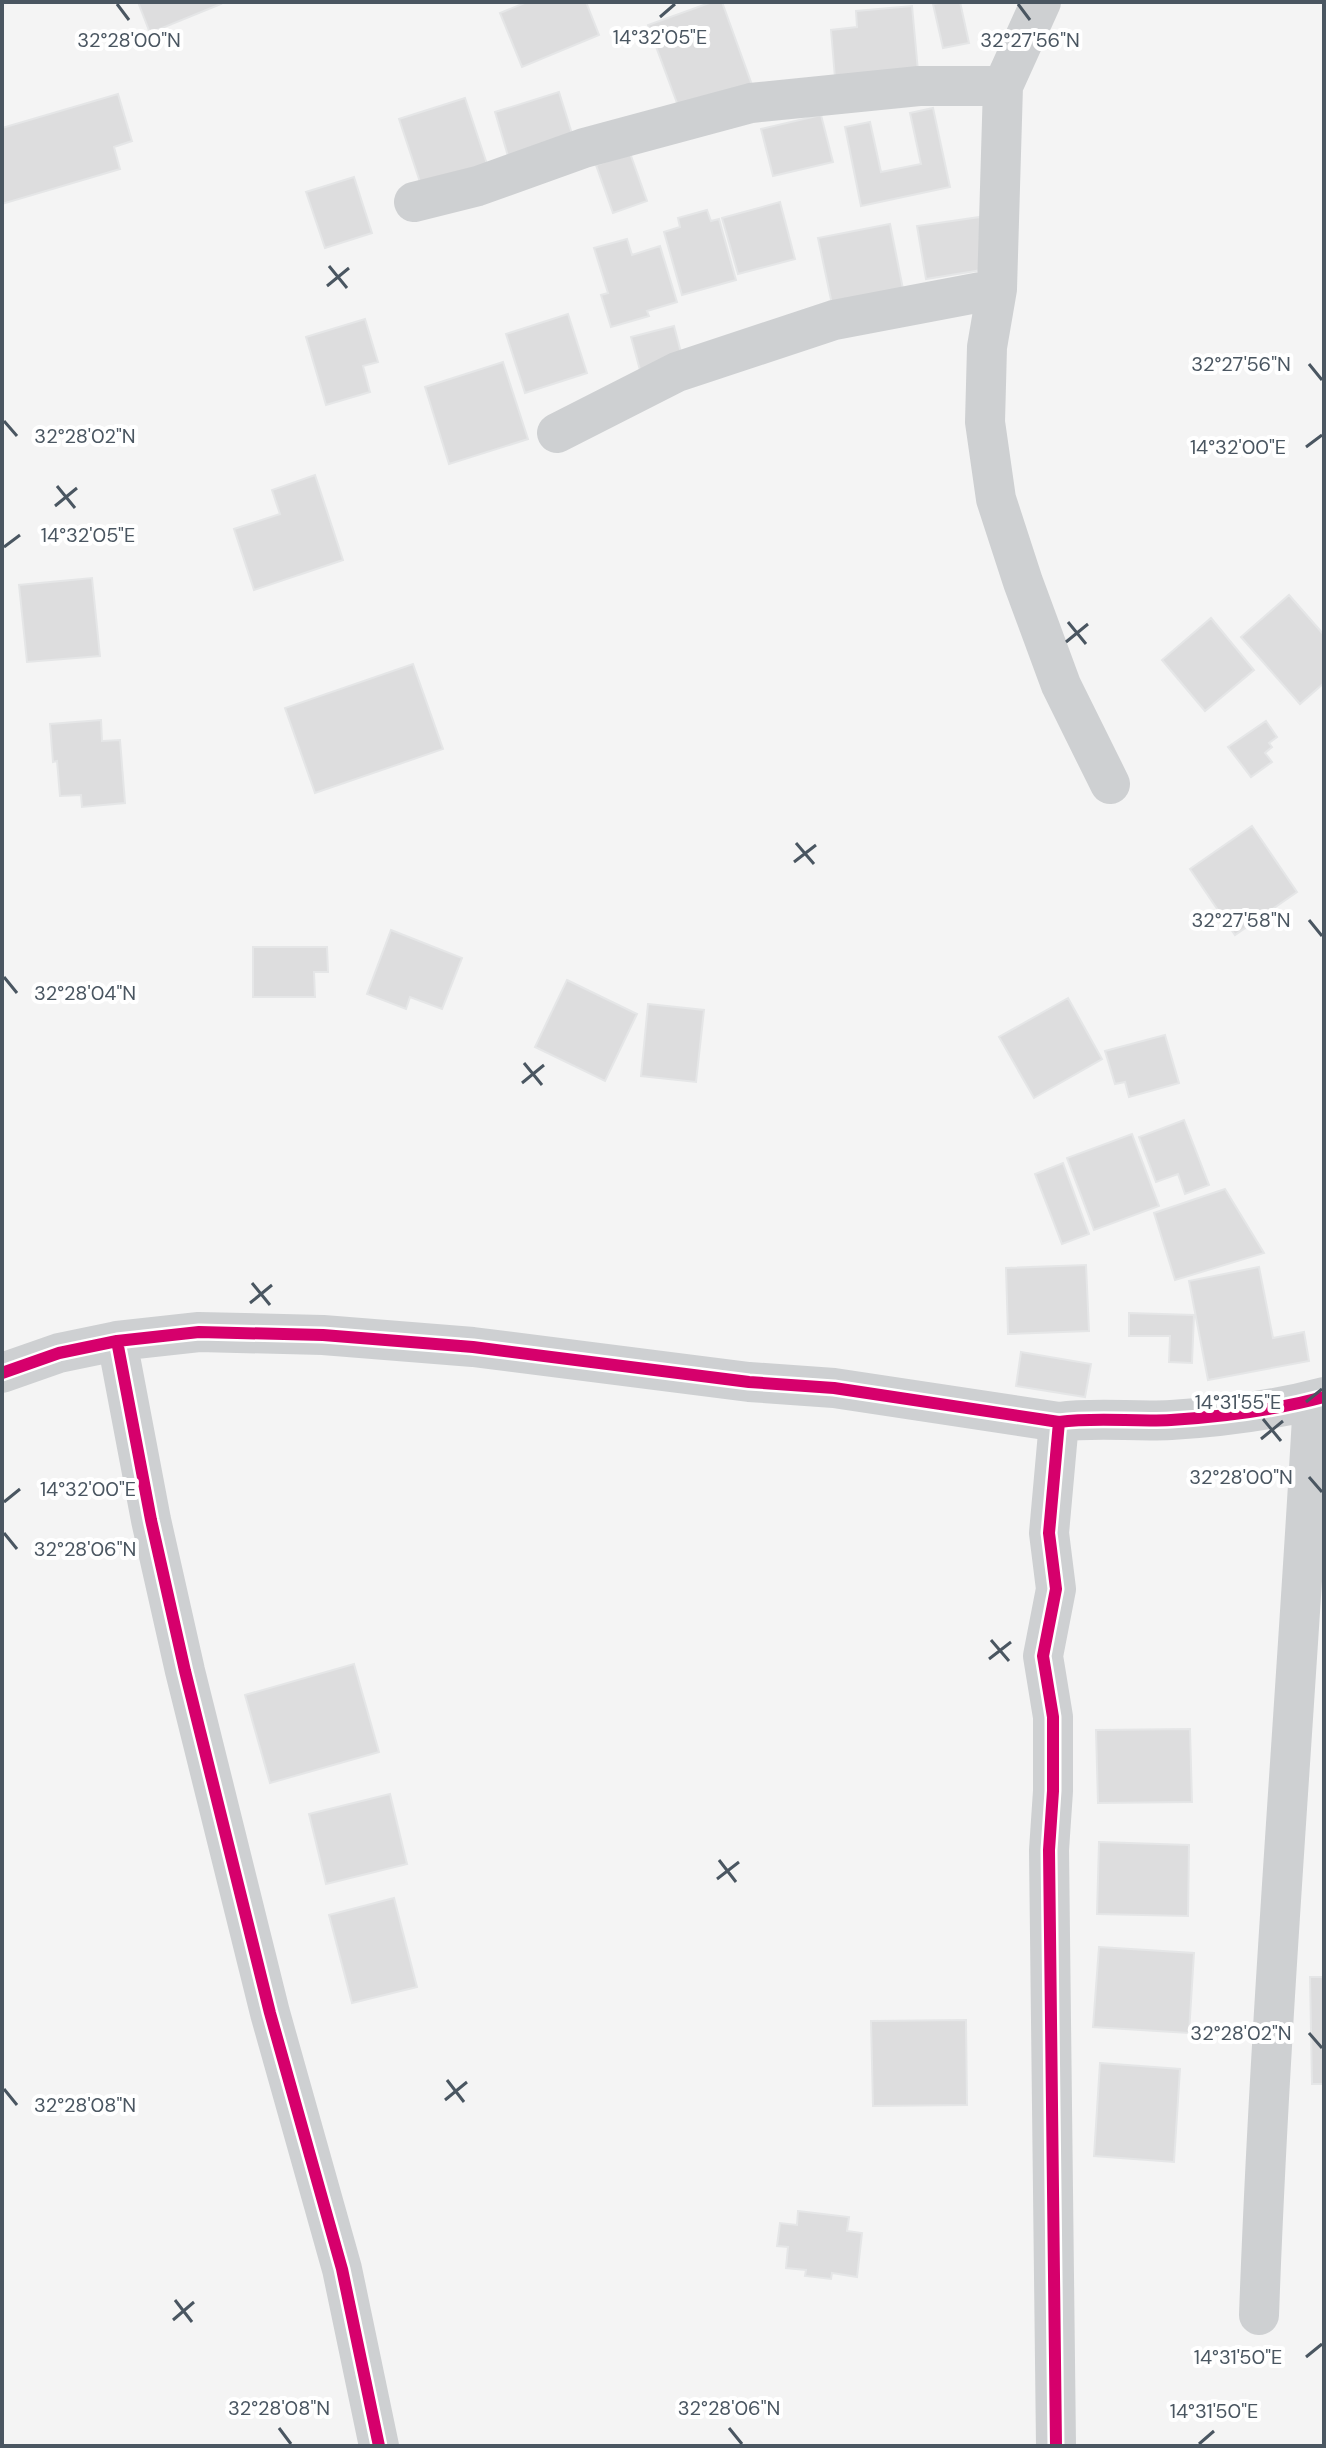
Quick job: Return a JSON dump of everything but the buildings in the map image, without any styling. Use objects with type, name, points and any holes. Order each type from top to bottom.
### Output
[{"type":"street","points":[[1041,2],[1003,86],[997,289],[987,347],[985,422],[996,499],[1023,582],[1061,685],[1110,784]]},
{"type":"street","points":[[414,202],[478,186],[584,148],[751,103],[919,86],[1003,86]]},
{"type":"street","points":[[557,433],[677,372],[834,320],[997,289]]},
{"type":"street","points":[[2,1373],[59,1353],[117,1341],[199,1332],[323,1335],[473,1347],[749,1382],[834,1388],[1059,1422],[1090,1418],[1168,1420],[1238,1413],[1319,1398],[1302,1597],[1266,2128],[1259,2315]]},
{"type":"street","points":[[117,1341],[151,1520],[185,1671],[270,2013],[342,2269],[379,2446]]},
{"type":"street","points":[[1056,2446],[1049,1850],[1053,1717],[1043,1656],[1056,1589],[1049,1533],[1059,1422]]},
{"type":"cycle path","points":[[2,1373],[59,1353],[117,1341],[199,1332],[323,1335],[473,1347],[749,1382],[834,1388],[1059,1422],[1209,1417],[1324,1397]]},
{"type":"cycle path","points":[[117,1341],[151,1520],[185,1671],[270,2013],[342,2269],[379,2446]]},
{"type":"cycle path","points":[[1056,2446],[1049,1850],[1053,1717],[1043,1656],[1056,1589],[1049,1533],[1059,1422]]}]
